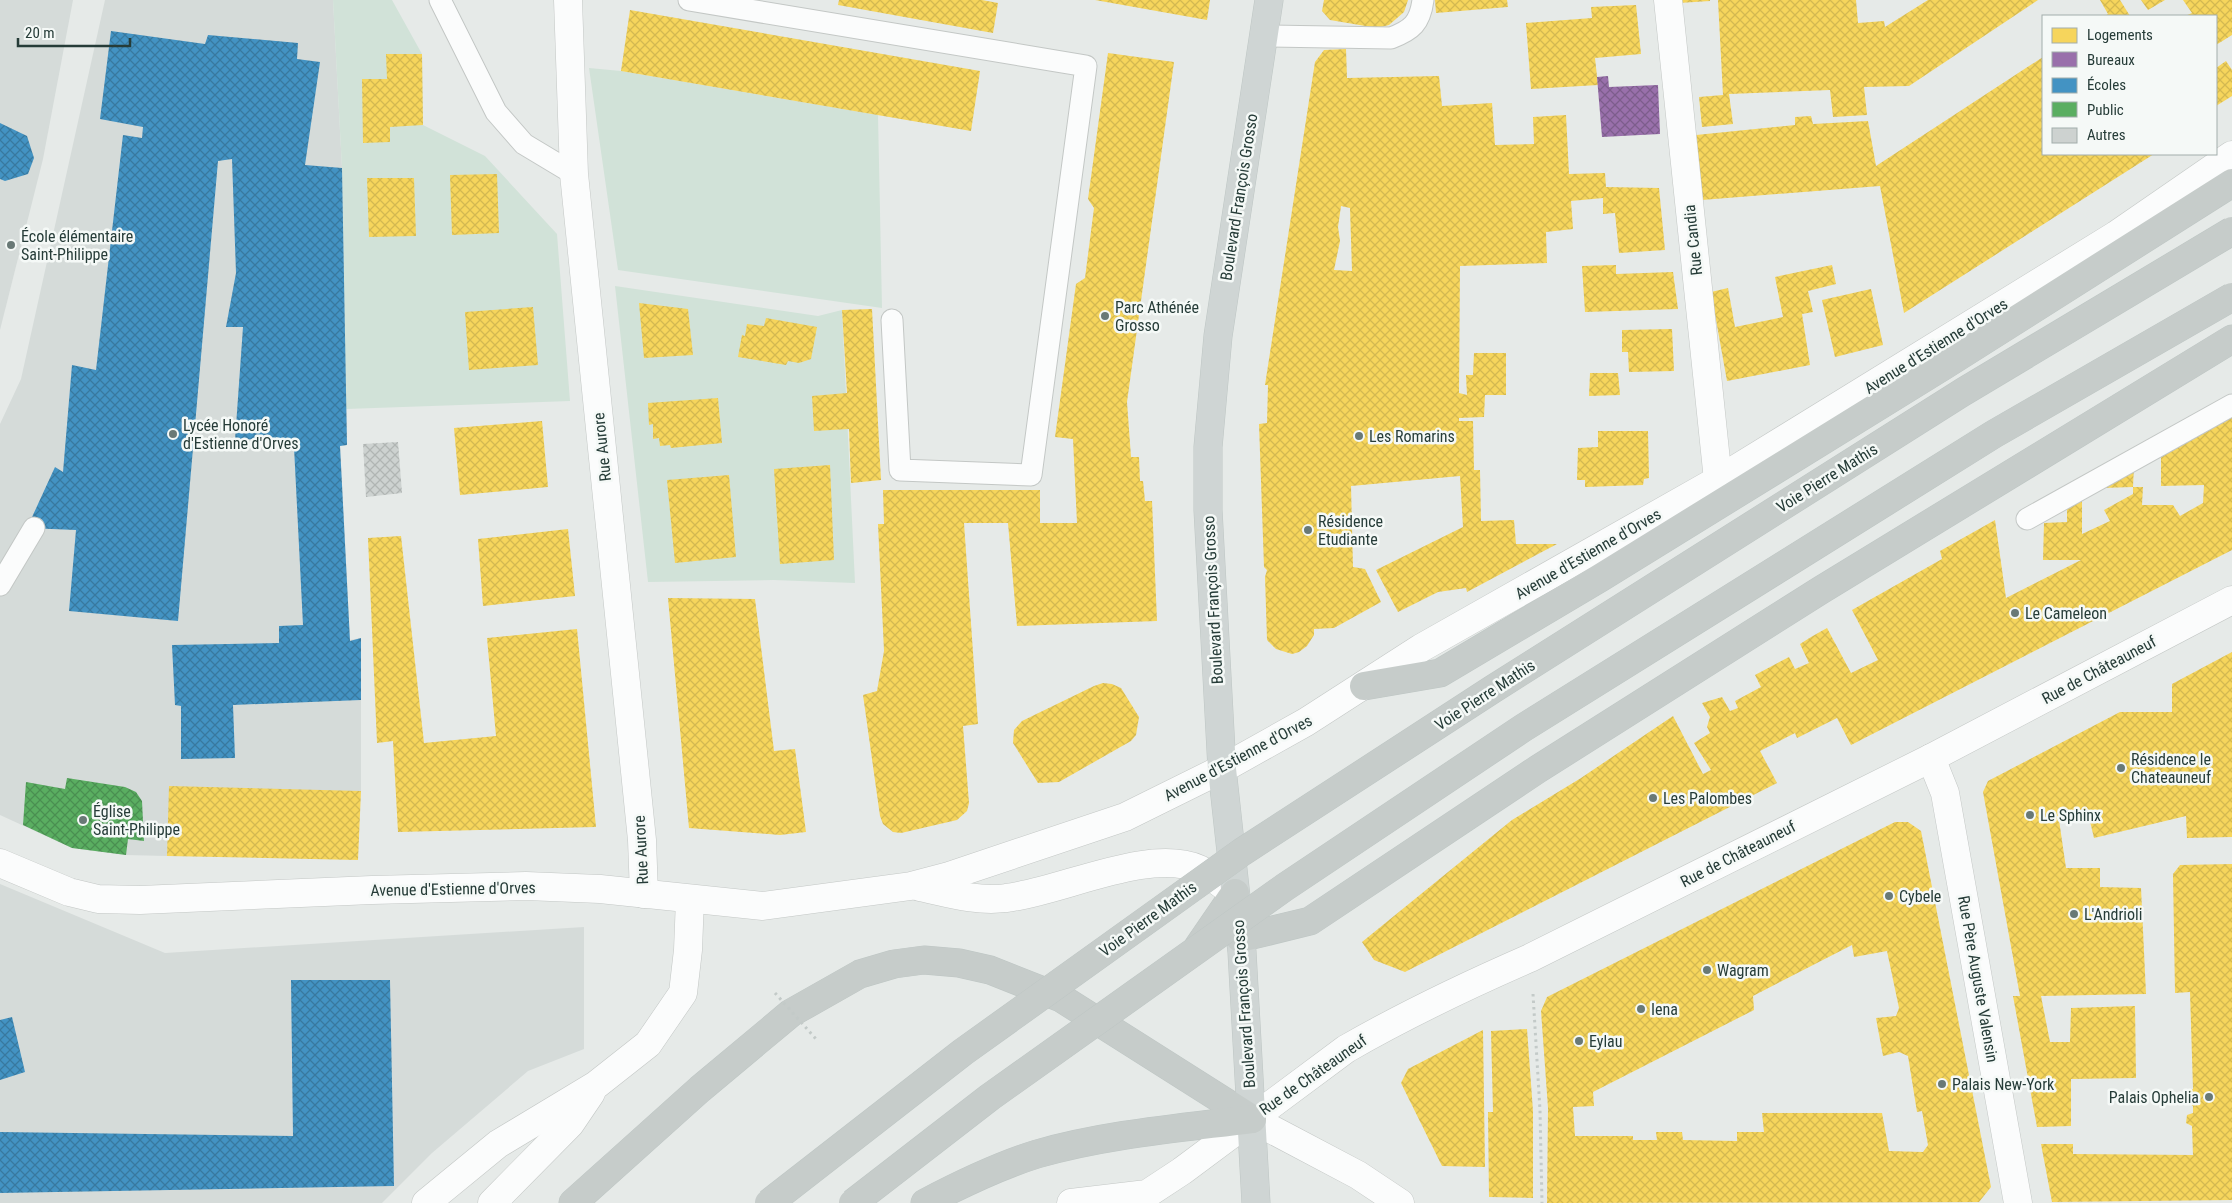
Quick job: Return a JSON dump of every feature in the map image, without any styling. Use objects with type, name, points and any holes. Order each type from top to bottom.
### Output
[{"type":"highway","points":[[1364,686],[1440,673],[1600,578],[1945,365],[2232,183]]},
{"type":"highway","name":"Voie Pierre Mathis","points":[[769,1203],[963,1052],[1242,852],[1501,684],[1963,392],[2232,231]]},
{"type":"highway","points":[[853,1203],[990,1097],[1284,887],[1523,728],[1994,434],[2232,297]]},
{"type":"highway","points":[[1240,938],[1310,920],[1340,902],[1554,759],[1821,590],[2232,339]]},
{"type":"highway","points":[[1061,998],[1114,1004],[1149,997],[1175,980],[1235,893]]},
{"type":"highway","points":[[573,1203],[700,1089],[791,1013],[860,974],[894,964],[924,960],[959,963],[990,970],[1061,998],[1252,1119]]},
{"type":"highway","points":[[925,1203],[965,1182],[1037,1154],[1104,1139],[1252,1119]]},
{"type":"main road","name":"Boulevard François Grosso","points":[[1256,1203],[1240,938],[1222,770],[1208,510],[1208,447],[1218,336],[1269,0]]},
{"type":"street","name":"Rue Aurore","points":[[568,0],[574,174],[642,840],[644,894]]},
{"type":"street","name":"Rue Candia","points":[[1668,0],[1718,480]]},
{"type":"street","name":"Avenue d'Estienne d'Orves","points":[[0,863],[69,892],[98,899],[140,900],[526,886],[644,894],[763,906],[911,886],[949,876],[1125,817],[1222,770],[1306,722],[1421,648],[1718,480],[2116,235],[2232,155]]},
{"type":"street","name":"Rue de Châteauneuf","points":[[1071,1203],[1147,1194],[1182,1171],[1346,1049],[1470,985],[1530,958],[1931,758],[2232,600]]},
{"type":"street","name":"Rue Père Auguste Valensin","points":[[1931,758],[1944,793],[2018,1203]]},
{"type":"street","name":"Avenue d'Estienne d'Orves","points":[[911,886],[982,900],[1004,899],[1026,896],[1139,865],[1160,863],[1198,869],[1235,893]]},
{"type":"street","points":[[426,1203],[498,1144],[596,1085],[648,1044],[683,993],[688,950],[690,899]]},
{"type":"street","points":[[492,1203],[570,1124],[596,1085]]},
{"type":"street","points":[[1252,1119],[1358,1175],[1400,1203]]},
{"type":"lane","points":[[440,0],[496,112],[524,144],[574,174]]},
{"type":"lane","points":[[689,0],[1086,66],[1032,475],[900,470],[892,320]]},
{"type":"lane","points":[[1263,36],[1391,38],[1409,31],[1421,15],[1423,0]]},
{"type":"lane","points":[[2027,519],[2232,405]]},
{"type":"lane","points":[[0,585],[34,528]]},
{"type":"path","points":[[1530,958],[1540,1110],[1542,1203]]},
{"type":"path","points":[[775,993],[816,1039]]},
{"type":"shaded area","name":"École élémentaire Saint-Philippe","points":[[0,0],[73,0],[43,159],[0,330]]},
{"type":"shaded area","name":"Lycée Honoré d'Estienne d'Orves","points":[[105,0],[333,0],[342,168],[347,445],[340,444],[350,640],[361,638],[361,791],[167,856],[126,855],[72,848],[0,815],[0,424],[21,379]]},
{"type":"shaded area","points":[[0,884],[165,953],[584,927],[584,1049],[528,1071],[432,1153],[382,1203],[0,1203]]},
{"type":"green space","points":[[333,0],[392,0],[422,54],[423,125],[485,156],[557,234],[570,401],[346,409],[342,168]]},
{"type":"green space","points":[[589,68],[621,71],[878,115],[882,308],[618,270]]},
{"type":"green space","points":[[615,286],[818,316],[842,310],[855,583],[773,580],[648,582]]},
{"type":"building: Logements","points":[[839,0],[982,0],[998,3],[993,33],[838,5]]},
{"type":"building: Logements","points":[[1095,0],[1210,0],[1207,20]]},
{"type":"building: Logements","points":[[1324,0],[1408,0],[1404,12],[1389,25],[1377,28],[1330,20],[1322,11]]},
{"type":"building: Logements","points":[[1435,0],[1507,0],[1508,7],[1436,13]]},
{"type":"building: Logements","points":[[1678,0],[1710,0],[1710,1],[1679,3]]},
{"type":"building: Logements","points":[[1718,0],[1856,0],[1858,23],[1884,21],[1885,27],[1928,0],[2038,0],[1909,86],[1864,87],[1867,115],[1833,117],[1830,90],[1729,94],[1733,124],[1702,127],[1699,97],[1723,95]]},
{"type":"building: Logements","points":[[2100,0],[2120,0],[2129,15],[2106,15],[2108,14]]},
{"type":"building: Logements","points":[[2141,0],[2165,0],[2148,10]]},
{"type":"building: Logements","points":[[2183,0],[2232,0],[2232,35],[2217,44],[2217,15],[2187,15],[2192,13]]},
{"type":"building: Logements","points":[[1636,5],[1641,54],[1595,58],[1598,85],[1531,89],[1526,23],[1592,18],[1591,7]]},
{"type":"building: Logements","points":[[630,10],[980,71],[971,131],[621,71]]},
{"type":"building: Logements","points":[[1346,49],[1347,78],[1439,76],[1442,106],[1492,103],[1495,145],[1534,144],[1533,117],[1566,115],[1569,174],[1605,173],[1606,187],[1659,188],[1665,250],[1619,253],[1615,213],[1603,214],[1603,198],[1571,201],[1573,229],[1546,232],[1547,263],[1460,266],[1459,393],[1467,395],[1466,375],[1473,375],[1474,353],[1506,353],[1506,395],[1485,395],[1484,417],[1459,418],[1459,421],[1473,421],[1474,470],[1480,470],[1481,521],[1514,520],[1516,544],[1557,544],[1467,592],[1466,588],[1438,592],[1398,612],[1376,570],[1463,527],[1460,476],[1351,486],[1353,567],[1365,569],[1381,602],[1334,628],[1314,629],[1314,635],[1307,646],[1299,652],[1292,654],[1276,649],[1267,640],[1265,577],[1267,570],[1264,567],[1259,424],[1267,423],[1268,385],[1265,385],[1315,62],[1324,50]],"holes":[[[1341,206],[1350,208],[1352,271],[1334,270],[1340,241],[1338,227]]]},
{"type":"building: Logements","points":[[1108,53],[1174,62],[1127,402],[1131,457],[1139,457],[1140,481],[1143,481],[1145,501],[1152,501],[1157,621],[1017,626],[1008,523],[964,523],[978,724],[963,726],[969,803],[967,811],[957,820],[901,833],[893,832],[883,824],[880,816],[863,695],[877,691],[884,651],[878,524],[884,524],[883,490],[1040,490],[1040,523],[1077,523],[1073,439],[1055,437],[1076,284],[1085,278],[1094,208],[1088,199]]},
{"type":"building: Logements","points":[[386,54],[422,54],[423,125],[390,127],[390,142],[363,143],[362,79],[387,79]]},
{"type":"building: Logements","points":[[2042,58],[2042,155],[2152,155],[1904,313],[1880,186],[1702,200],[1696,135],[1795,125],[1795,117],[1811,116],[1813,124],[1868,121],[1876,166]]},
{"type":"building: Logements","points":[[2226,61],[2232,70],[2232,96],[2217,105],[2217,67]]},
{"type":"building: Logements","points":[[497,174],[499,233],[452,235],[450,175]]},
{"type":"building: Logements","points":[[367,178],[414,178],[416,236],[369,237]]},
{"type":"building: Logements","points":[[1616,265],[1616,274],[1673,272],[1678,309],[1585,312],[1582,266]]},
{"type":"building: Logements","points":[[1832,265],[1836,284],[1808,291],[1813,312],[1802,314],[1810,365],[1727,381],[1711,292],[1728,288],[1735,327],[1783,317],[1775,277]]},
{"type":"building: Logements","points":[[1871,289],[1883,345],[1835,357],[1822,300]]},
{"type":"building: Logements","points":[[639,303],[688,309],[693,355],[644,358]]},
{"type":"building: Logements","points":[[533,307],[538,365],[469,370],[465,312]]},
{"type":"building: Logements","points":[[872,309],[881,480],[851,483],[849,429],[814,431],[812,396],[847,393],[842,310]]},
{"type":"building: Logements","points":[[766,318],[817,327],[811,359],[799,363],[788,361],[786,365],[738,357],[742,335],[745,336],[747,324],[764,326]]},
{"type":"building: Logements","points":[[1672,329],[1674,371],[1629,372],[1628,352],[1622,352],[1622,330]]},
{"type":"building: Logements","points":[[1590,373],[1618,373],[1620,395],[1589,396]]},
{"type":"building: Logements","points":[[718,398],[722,443],[671,448],[670,445],[660,446],[659,438],[653,439],[653,424],[649,425],[648,403]]},
{"type":"building: Logements","points":[[2232,412],[2232,550],[1851,745],[1837,718],[1797,738],[1795,733],[1760,751],[1777,783],[1405,972],[1374,960],[1362,942],[1512,820],[1581,778],[1673,716],[1703,774],[1711,770],[1694,743],[1710,733],[1707,727],[1710,717],[1702,703],[1722,697],[1730,711],[1738,708],[1735,701],[1761,687],[1755,675],[1789,657],[1795,669],[1809,663],[1800,644],[1827,628],[1851,673],[1878,660],[1852,610],[1942,559],[1940,551],[1995,520],[2006,598],[2081,560],[2043,560],[2044,523],[2067,522],[2067,501],[2082,495],[2082,534],[2110,521],[2104,510],[2133,494],[2133,487],[2143,487],[2142,505],[2173,505],[2180,516],[2203,503],[2204,485],[2161,486],[2161,450]]},
{"type":"building: Logements","points":[[542,421],[548,487],[460,495],[454,428]]},
{"type":"building: Logements","points":[[1598,431],[1648,431],[1649,478],[1644,479],[1643,485],[1585,487],[1585,480],[1577,480],[1578,448],[1598,447]]},
{"type":"building: Logements","points":[[830,465],[834,560],[780,564],[774,469]]},
{"type":"building: Logements","points":[[2134,465],[2133,487],[2102,488]]},
{"type":"building: Logements","points":[[729,475],[736,557],[675,563],[667,480]]},
{"type":"building: Logements","points":[[568,529],[575,596],[483,606],[478,539]]},
{"type":"building: Logements","points":[[401,536],[424,743],[496,736],[487,638],[577,629],[596,827],[398,832],[393,741],[377,743],[368,538]]},
{"type":"building: Logements","points":[[668,598],[755,599],[774,751],[795,749],[806,832],[780,835],[689,828]]},
{"type":"building: Logements","points":[[2232,652],[2232,837],[2187,838],[2186,816],[2094,838],[2087,809],[2059,820],[2066,868],[2100,868],[2100,887],[2141,888],[2146,994],[2041,996],[2050,1042],[2070,1042],[2071,1008],[2135,1006],[2136,1078],[2071,1079],[2071,1126],[2037,1127],[2013,996],[2020,996],[1983,792],[1988,781],[2120,712],[2172,712],[2172,684]]},
{"type":"building: Logements","points":[[1103,683],[1121,688],[1139,717],[1136,735],[1131,741],[1059,782],[1038,783],[1013,743],[1014,730],[1022,721]]},
{"type":"building: Logements","points":[[169,786],[361,791],[358,860],[167,856]]},
{"type":"building: Logements","points":[[1895,822],[1908,822],[1921,831],[1991,1187],[1979,1202],[1547,1203],[1548,1108],[1541,1011],[1547,997]],"holes":[[[1852,945],[1854,957],[1887,951],[1899,1008],[1896,1016],[1876,1018],[1883,1056],[1899,1052],[1908,1056],[1917,1112],[1922,1111],[1928,1145],[1923,1152],[1889,1151],[1882,1113],[1762,1113],[1764,1132],[1737,1132],[1737,1141],[1683,1140],[1682,1132],[1656,1132],[1657,1140],[1633,1140],[1633,1136],[1575,1136],[1573,1107],[1594,1106],[1593,1092],[1754,1010],[1753,996]]]},
{"type":"building: Logements","name":"Palais Ophelia","points":[[2232,864],[2232,1200],[2052,1202],[2041,1144],[2073,1144],[2073,1154],[2193,1155],[2192,1126],[2186,1123],[2187,1115],[2193,1113],[2193,1106],[2186,1101],[2186,1093],[2193,1089],[2190,992],[2175,993],[2173,874],[2180,865]]},
{"type":"building: Logements","points":[[1527,1029],[1533,1111],[1533,1198],[1489,1197],[1488,1112],[1493,1112],[1491,1031]]},
{"type":"building: Logements","points":[[1483,1030],[1485,1167],[1442,1166],[1401,1083],[1408,1069]]},
{"type":"building: Bureaux","points":[[1608,76],[1609,87],[1658,85],[1660,134],[1602,137],[1597,77]]},
{"type":"building: Écoles","points":[[111,31],[205,44],[208,35],[298,43],[297,59],[320,62],[305,165],[342,168],[347,445],[340,446],[350,641],[361,638],[361,700],[233,705],[235,758],[181,759],[181,706],[175,705],[172,645],[279,643],[279,626],[303,625],[294,447],[275,448],[276,438],[235,440],[243,327],[226,327],[236,273],[232,159],[218,161],[178,621],[69,611],[76,530],[27,528],[55,467],[63,472],[72,365],[96,370],[123,135],[142,138],[143,127],[100,119]]},
{"type":"building: Écoles","points":[[0,123],[27,136],[34,158],[28,174],[5,181],[0,179]]},
{"type":"building: Écoles","points":[[291,980],[390,980],[394,1186],[0,1193],[0,1132],[293,1136]]},
{"type":"building: Écoles","points":[[12,1017],[25,1072],[0,1080],[0,1020]]},
{"type":"building: Public","name":"Église Saint-Philippe","points":[[67,778],[125,787],[136,792],[142,801],[144,841],[128,839],[126,855],[72,848],[23,825],[26,782],[65,789]]},
{"type":"building: Autres","points":[[398,442],[402,493],[366,497],[363,444]]},
{"type":"place","name":"École élémentaire Saint-Philippe","points":[[11,245]]},
{"type":"place","name":"Parc Athénée Grosso","points":[[1105,316]]},
{"type":"place","name":"Lycée Honoré d'Estienne d'Orves","points":[[173,434]]},
{"type":"place","name":"Les Romarins","points":[[1359,436]]},
{"type":"place","name":"Résidence Etudiante","points":[[1308,530]]},
{"type":"place","name":"Le Cameleon","points":[[2015,613]]},
{"type":"place","name":"Résidence le Chateauneuf","points":[[2121,768]]},
{"type":"place","name":"Les Palombes","points":[[1653,798]]},
{"type":"place","name":"Le Sphinx","points":[[2030,815]]},
{"type":"place","name":"Église Saint-Philippe","points":[[83,820]]},
{"type":"place","name":"Cybele","points":[[1889,896]]},
{"type":"place","name":"L'Andrioli","points":[[2074,914]]},
{"type":"place","name":"Wagram","points":[[1707,970]]},
{"type":"place","name":"Iena","points":[[1641,1009]]},
{"type":"place","name":"Eylau","points":[[1579,1041]]},
{"type":"place","name":"Palais New-York","points":[[1942,1084]]},
{"type":"place","name":"Palais Ophelia","points":[[2209,1097]]}]
